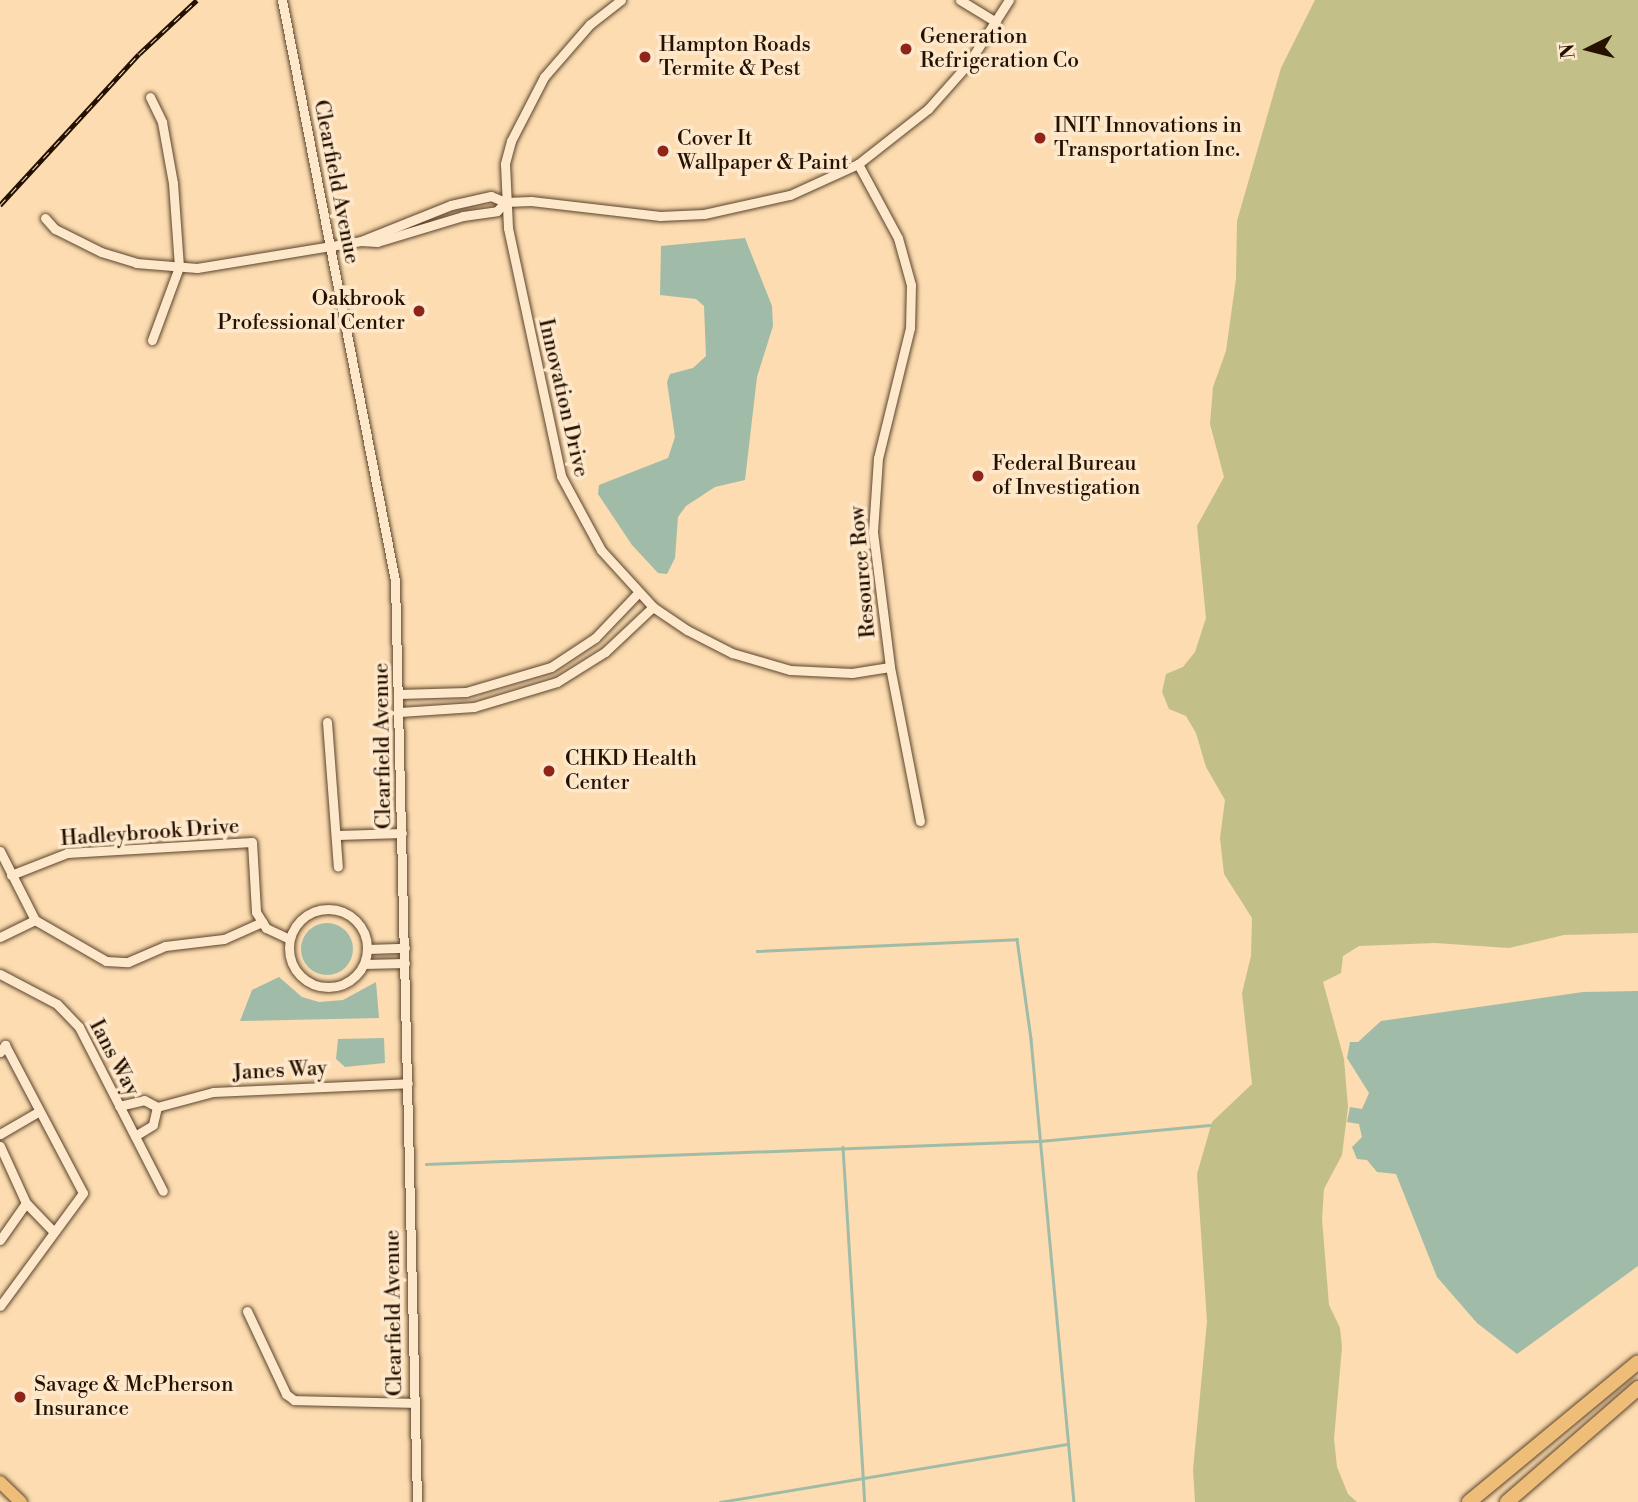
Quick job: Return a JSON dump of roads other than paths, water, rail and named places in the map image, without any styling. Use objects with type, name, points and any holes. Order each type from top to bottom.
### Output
[{"type":"highway","points":[[1469,1502],[1638,1362]]},
{"type":"highway","points":[[1507,1502],[1638,1388]]},
{"type":"main road","points":[[0,1482],[21,1502]]},
{"type":"street","name":"Clearfield Avenue","points":[[282,0],[394,571],[400,712],[417,1502]]},
{"type":"street","name":"Innovation Drive","points":[[621,0],[566,50],[528,104],[505,164],[505,202],[561,476],[584,526],[638,593],[653,607],[710,643],[762,663],[821,673],[890,667]]},
{"type":"street","points":[[960,0],[996,22]]},
{"type":"street","points":[[45,218],[55,229],[101,252],[136,264],[179,267],[228,265],[332,248],[361,241],[451,205],[491,196],[505,202],[531,201],[660,216],[704,214],[790,195],[858,164],[942,94],[996,22],[1009,0]]},
{"type":"street","points":[[150,97],[162,122],[173,183],[179,267],[152,340]]},
{"type":"street","name":"Resource Row","points":[[858,164],[898,238],[911,285],[910,328],[883,430],[873,504],[876,566],[890,667],[920,821]]},
{"type":"street","points":[[361,241],[377,243],[463,216],[497,211],[505,202]]},
{"type":"street","points":[[399,694],[466,692],[551,667],[595,638],[638,593]]},
{"type":"street","points":[[400,712],[474,707],[557,682],[605,652],[653,607]]},
{"type":"street","points":[[327,722],[328,767],[338,835],[338,867]]},
{"type":"street","points":[[338,835],[402,833]]},
{"type":"street","name":"Hadleybrook Drive","points":[[12,875],[67,853],[253,842],[254,901],[262,922]]},
{"type":"street","points":[[0,851],[35,920],[117,963],[165,946],[224,939],[262,922],[290,939]]},
{"type":"street","points":[[334,909],[357,921],[367,949],[364,964],[353,980],[341,986],[315,986],[295,970],[290,939],[309,914],[334,909]]},
{"type":"street","points":[[0,937],[35,920]]},
{"type":"street","points":[[367,949],[405,948]]},
{"type":"street","points":[[364,964],[405,963]]},
{"type":"street","name":"Ians Way","points":[[0,974],[69,1013],[163,1191]]},
{"type":"street","points":[[0,1052],[5,1045],[83,1193],[0,1306]]},
{"type":"street","name":"Janes Way","points":[[119,1106],[144,1100],[157,1107],[213,1092],[408,1083]]},
{"type":"street","points":[[135,1136],[153,1125],[157,1107]]},
{"type":"street","points":[[0,1135],[38,1112]]},
{"type":"street","points":[[0,1146],[26,1203],[53,1231]]},
{"type":"street","points":[[0,1240],[26,1203]]},
{"type":"street","points":[[247,1311],[286,1394],[294,1400],[414,1403]]},
{"type":"waterway","points":[[757,951],[1017,939],[1031,1039],[1074,1502]]},
{"type":"waterway","points":[[426,1164],[1040,1141],[1209,1125]]},
{"type":"waterway","points":[[843,1147],[865,1502]]},
{"type":"waterway","points":[[720,1502],[1068,1444]]},
{"type":"railway","points":[[0,205],[139,54],[197,0]]},
{"type":"place","name":"Generation Refrigeration Co","points":[[906,49]]},
{"type":"place","name":"Hampton Roads Termite & Pest","points":[[645,57]]},
{"type":"place","name":"INIT Innovations in Transportation Inc.","points":[[1040,138]]},
{"type":"place","name":"Cover It Wallpaper & Paint","points":[[663,151]]},
{"type":"place","name":"Oakbrook Professional Center","points":[[419,311]]},
{"type":"place","name":"Federal Bureau of Investigation","points":[[978,476]]},
{"type":"place","name":"CHKD Health Center","points":[[549,771]]},
{"type":"place","name":"Savage & McPherson Insurance","points":[[20,1397]]}]
